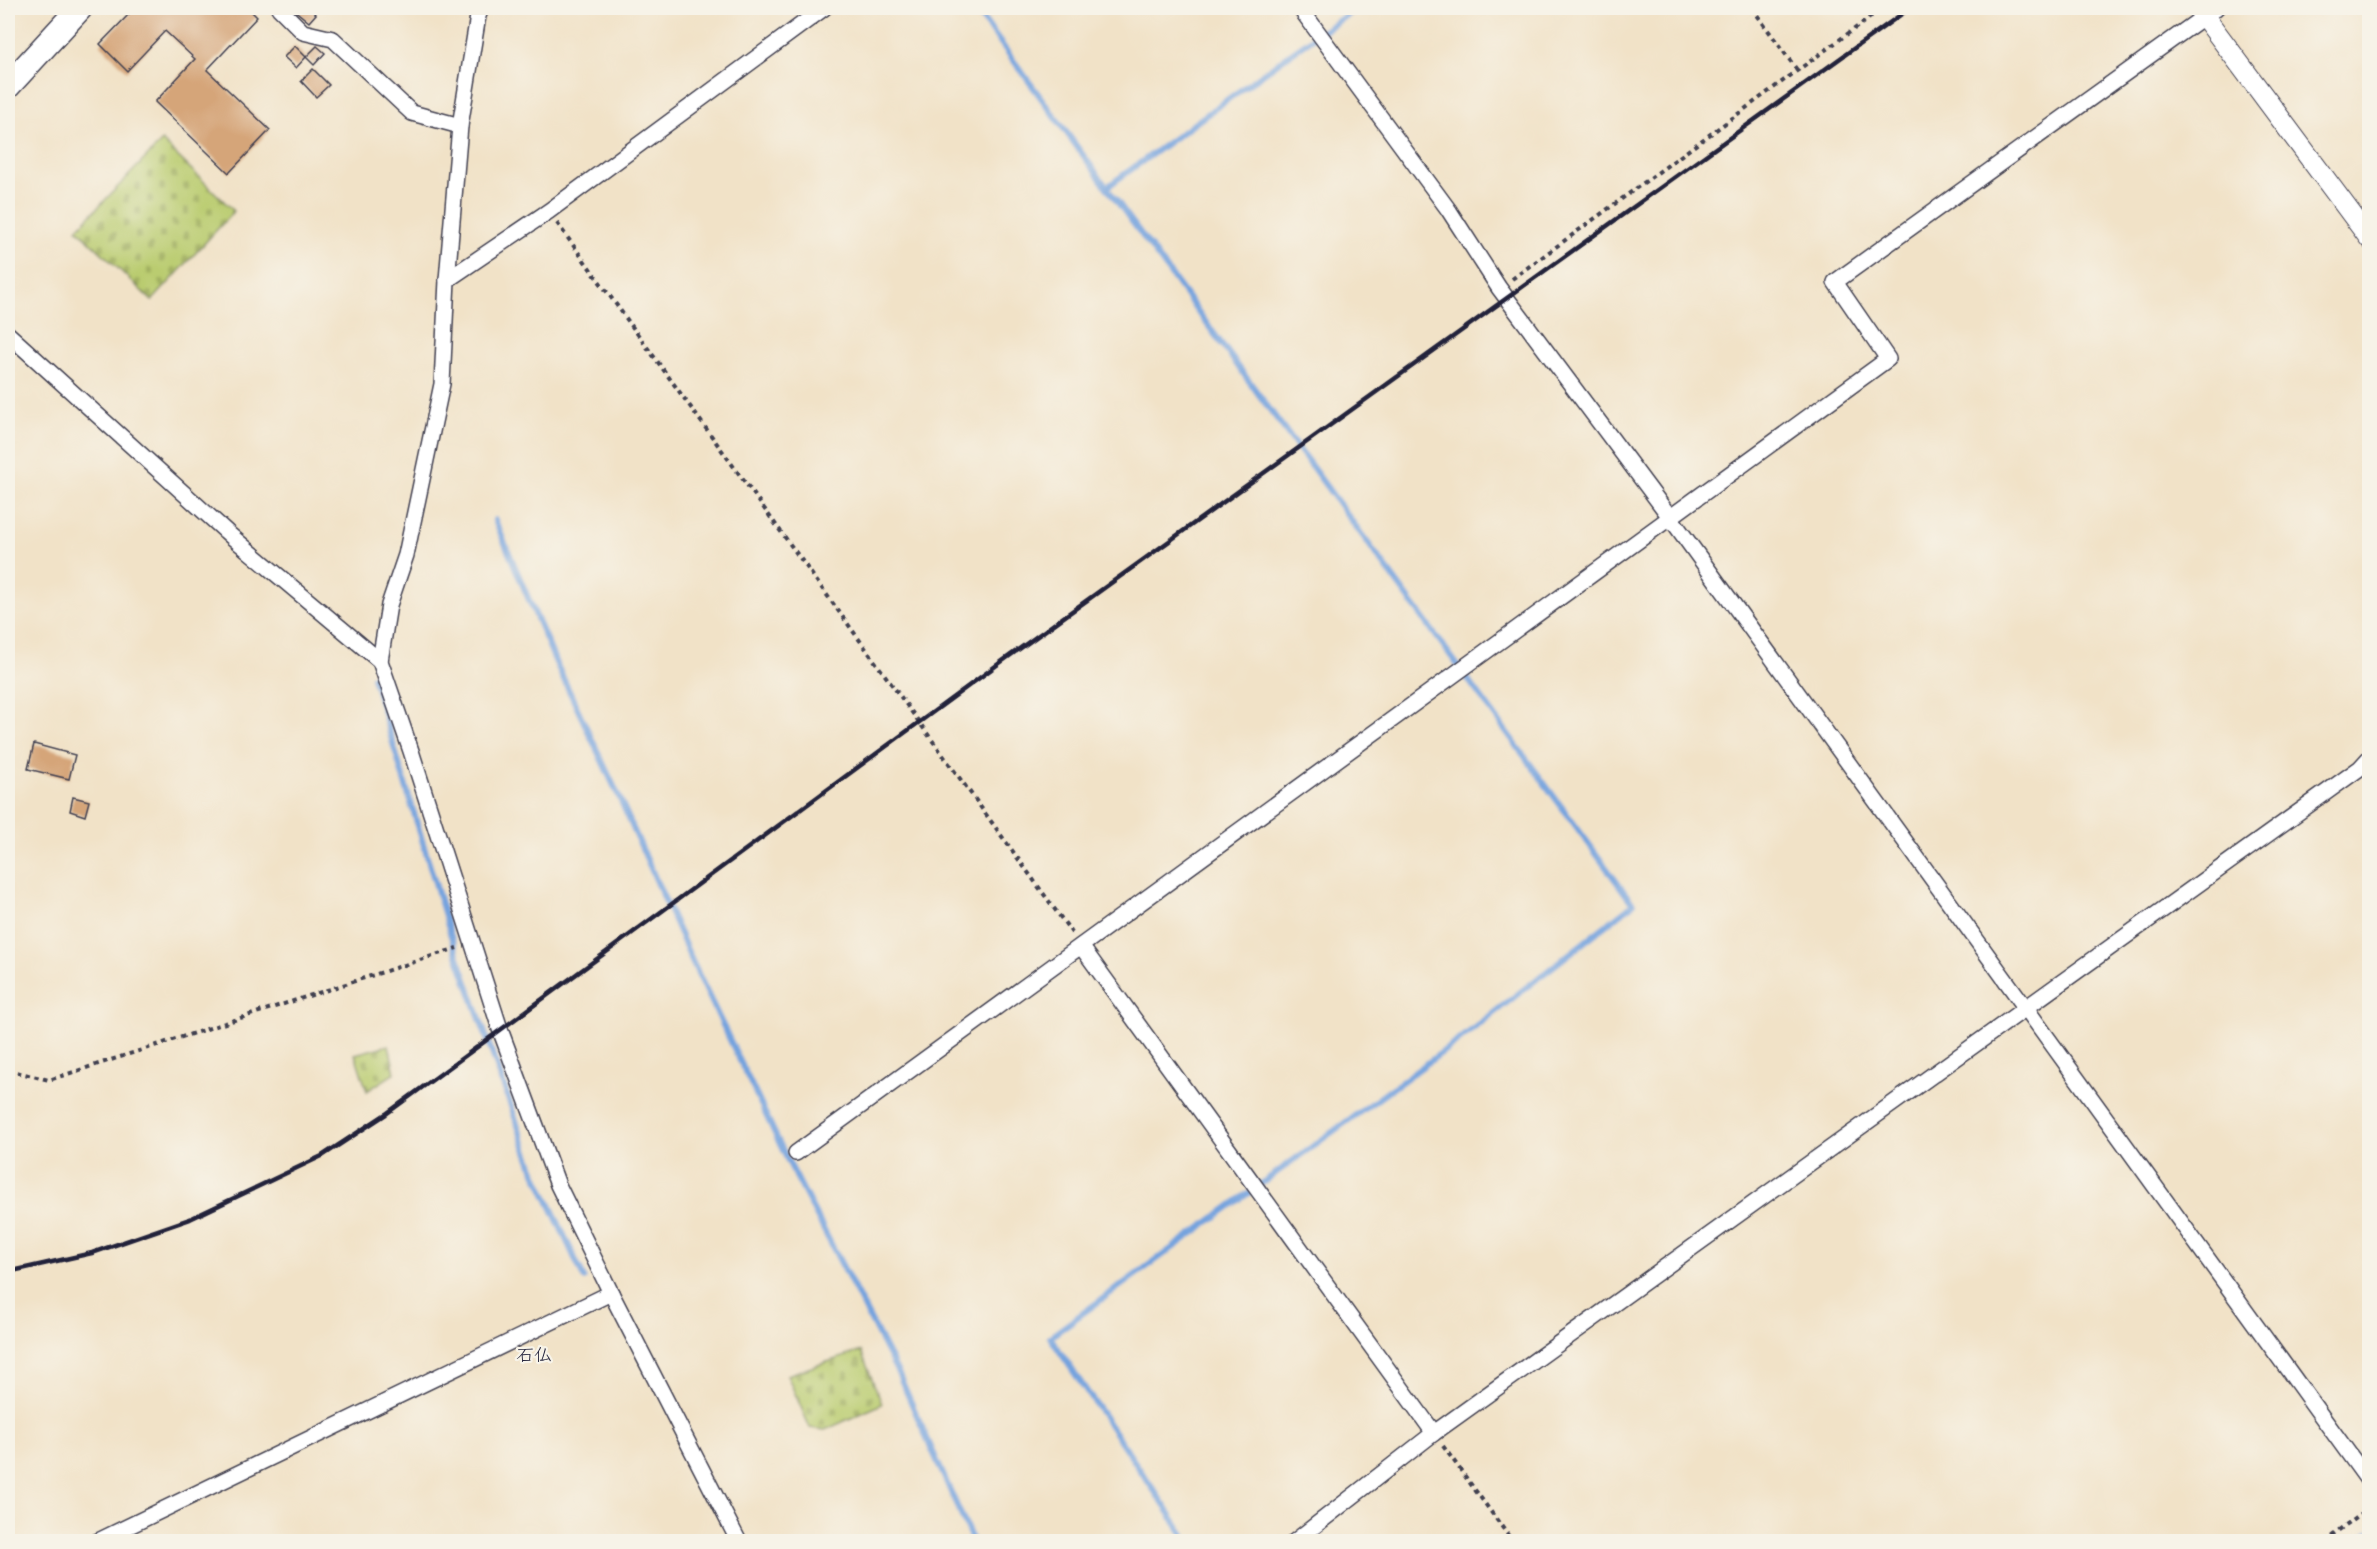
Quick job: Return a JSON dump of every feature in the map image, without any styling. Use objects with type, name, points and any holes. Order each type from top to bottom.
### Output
[{"type":"main road","points":[[8,86],[80,8]]},
{"type":"street","points":[[279,8],[303,32],[333,39],[412,113],[460,126]]},
{"type":"street","points":[[481,8],[460,126],[447,280],[442,384],[406,555],[389,605],[380,661],[501,1032],[558,1185],[739,1542]]},
{"type":"street","points":[[447,280],[549,211],[824,8]]},
{"type":"street","points":[[1300,8],[1448,210],[1499,288],[1670,517],[2025,1010],[2370,1483]]},
{"type":"street","points":[[795,1152],[1888,359],[1835,282],[2206,10],[2370,239]]},
{"type":"street","points":[[8,334],[231,536],[380,661]]},
{"type":"street","points":[[1294,1542],[1434,1433],[2361,768],[2370,757]]},
{"type":"street","points":[[1081,946],[1434,1433]]},
{"type":"street","points":[[96,1542],[611,1293]]},
{"type":"path","points":[[1752,8],[1797,70]]},
{"type":"path","points":[[1499,288],[1883,8]]},
{"type":"path","points":[[549,211],[1081,946]]},
{"type":"path","points":[[8,1070],[49,1080],[472,943]]},
{"type":"path","points":[[1434,1433],[1513,1542]]},
{"type":"path","points":[[2324,1542],[2370,1508]]},
{"type":"green space","points":[[162,141],[234,211],[152,301],[77,229]]},
{"type":"green space","points":[[389,1045],[395,1073],[367,1091],[355,1054]]},
{"type":"green space","points":[[861,1351],[882,1404],[825,1430],[810,1428],[787,1375]]},
{"type":"building","points":[[135,8],[248,8],[257,17],[207,70],[270,130],[229,173],[155,102],[195,59],[165,31],[127,71],[100,44]]},
{"type":"building","points":[[292,8],[309,8],[316,14],[309,22]]},
{"type":"building","points":[[295,46],[306,57],[296,68],[284,57]]},
{"type":"building","points":[[317,46],[325,53],[314,65],[306,57]]},
{"type":"building","points":[[313,69],[329,85],[316,97],[301,81]]},
{"type":"building","points":[[34,744],[75,755],[69,779],[28,769]]},
{"type":"building","points":[[73,797],[89,801],[85,816],[70,811]]},
{"type":"waterway","points":[[975,8],[1633,904],[1459,1040],[1050,1337],[1189,1542]]},
{"type":"waterway","points":[[1107,187],[1357,8]]},
{"type":"waterway","points":[[495,520],[556,663],[693,963],[788,1161],[899,1375],[973,1542]]},
{"type":"waterway","points":[[373,677],[454,946],[533,1168],[584,1278]]},
{"type":"waterway","points":[[2358,1542],[2370,1533]]},
{"type":"railway","points":[[8,1272],[92,1253],[190,1219],[322,1156],[386,1114],[997,665],[1910,8]]},
{"type":"district","name":"石仏","points":[[534,1354]]}]
